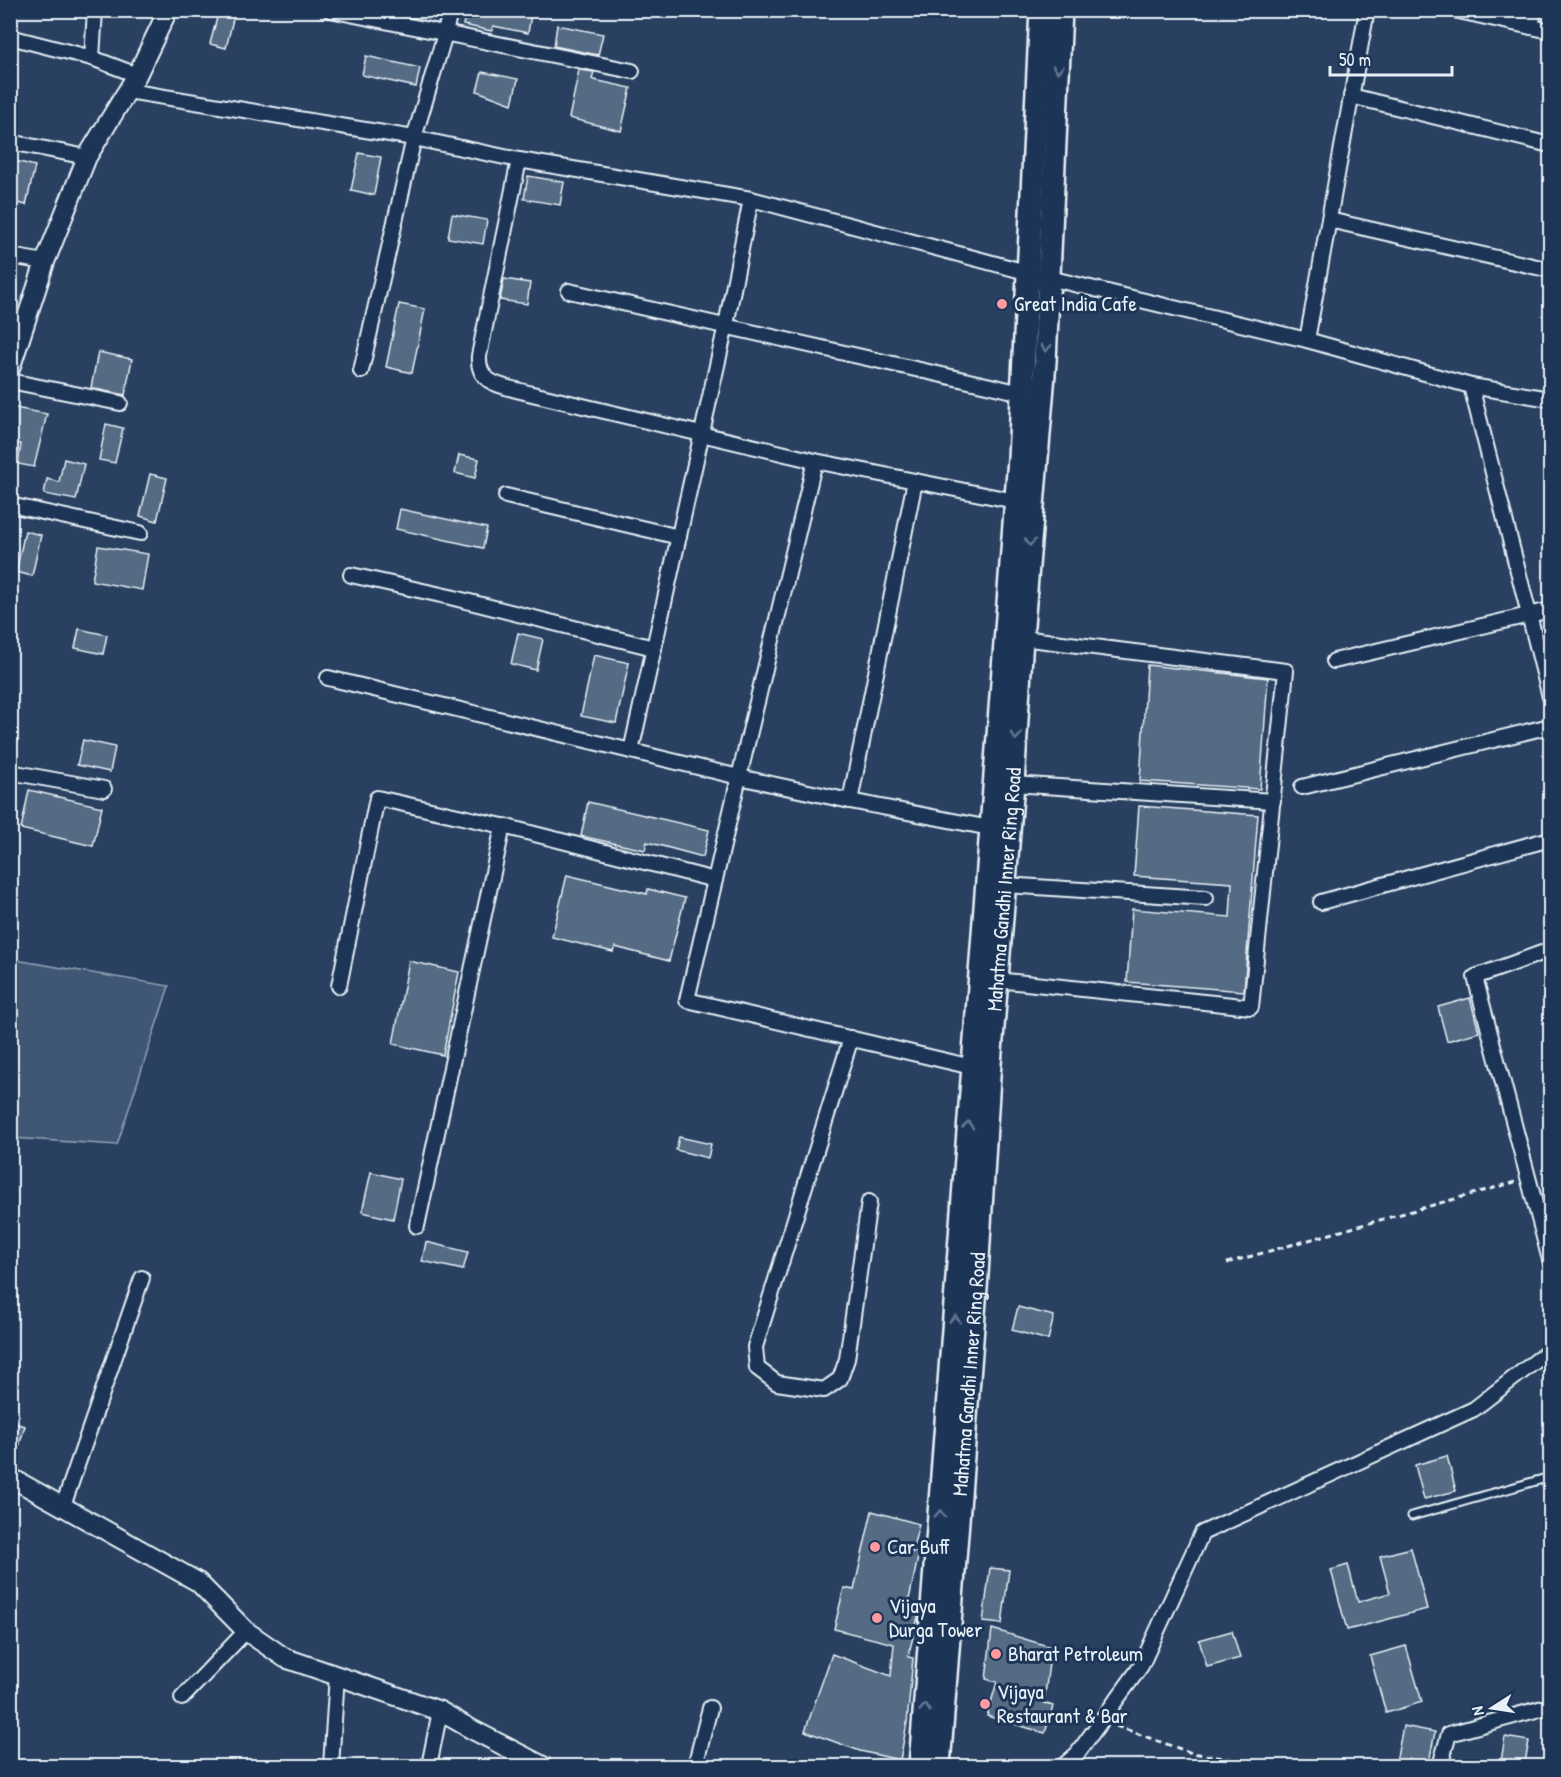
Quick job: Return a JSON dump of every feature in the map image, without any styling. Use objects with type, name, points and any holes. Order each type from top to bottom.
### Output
[{"type":"main road","name":"Mahatma Gandhi Inner Ring Road","points":[[939,1767],[959,1524],[1022,638],[1045,362],[1039,275],[1041,10]]},
{"type":"main road","name":"Mahatma Gandhi Inner Ring Road","points":[[920,1767],[1022,393],[1039,275],[1061,10]]},
{"type":"main road","points":[[10,369],[45,262],[87,157],[133,83],[164,12]]},
{"type":"main road","points":[[10,1477],[198,1582],[246,1631],[285,1658],[441,1711],[543,1767]]},
{"type":"street","points":[[92,58],[95,10]]},
{"type":"street","points":[[330,10],[632,71]]},
{"type":"street","points":[[361,371],[414,138],[450,10]]},
{"type":"street","points":[[1307,340],[1367,10]]},
{"type":"street","points":[[1454,10],[1551,31]]},
{"type":"street","points":[[1531,27],[1534,10]]},
{"type":"street","points":[[10,37],[92,58],[133,83],[519,160],[751,200],[1039,275],[1307,340],[1471,386],[1551,399]]},
{"type":"street","points":[[1351,96],[1551,145]]},
{"type":"street","points":[[10,142],[87,157]]},
{"type":"street","points":[[519,160],[479,356],[478,368],[483,376],[492,383],[815,461],[1015,501]]},
{"type":"street","points":[[631,751],[726,325],[751,200]]},
{"type":"street","points":[[1329,219],[1551,270]]},
{"type":"street","points":[[10,256],[45,262]]},
{"type":"street","points":[[569,291],[1022,393]]},
{"type":"street","points":[[10,381],[120,403]]},
{"type":"street","points":[[1471,386],[1551,697]]},
{"type":"street","points":[[815,461],[687,1000],[972,1067]]},
{"type":"street","points":[[849,801],[915,481]]},
{"type":"street","points":[[506,496],[679,537]]},
{"type":"street","points":[[10,505],[140,533]]},
{"type":"street","points":[[351,575],[654,648]]},
{"type":"street","points":[[1334,661],[1551,609]]},
{"type":"street","points":[[997,980],[1251,1006],[1286,671],[1022,638]]},
{"type":"street","points":[[328,678],[739,777],[990,828]]},
{"type":"street","points":[[1302,787],[1551,726]]},
{"type":"street","points":[[10,772],[104,789]]},
{"type":"street","points":[[1013,784],[1273,801]]},
{"type":"street","points":[[339,986],[377,798],[503,826],[715,880]]},
{"type":"street","points":[[417,1226],[503,826]]},
{"type":"street","points":[[1321,902],[1551,839]]},
{"type":"street","points":[[1005,885],[1206,898]]},
{"type":"street","points":[[1551,950],[1475,976],[1551,1260]]},
{"type":"street","points":[[851,1038],[755,1347],[757,1368],[777,1383],[824,1390],[840,1378],[847,1359],[869,1202]]},
{"type":"street","points":[[63,1506],[142,1278]]},
{"type":"street","points":[[1063,1767],[1077,1754],[1141,1666],[1202,1533],[1474,1409],[1551,1350]]},
{"type":"street","points":[[182,1698],[246,1631]]},
{"type":"street","points":[[332,1767],[337,1675]]},
{"type":"street","points":[[1440,1767],[1449,1734],[1551,1706]]},
{"type":"street","points":[[695,1767],[710,1708]]},
{"type":"street","points":[[429,1767],[441,1711]]},
{"type":"lane","points":[[1412,1516],[1551,1477]]},
{"type":"path","points":[[1227,1263],[1528,1178]]},
{"type":"path","points":[[1100,1721],[1192,1753],[1276,1767]]},
{"type":"shaded area","points":[[10,959],[169,986],[117,1145],[11,1138]]},
{"type":"building","points":[[219,10],[234,15],[226,48],[210,44]]},
{"type":"building","points":[[466,10],[512,10],[531,14],[528,33],[493,26],[492,31],[463,25]]},
{"type":"building","points":[[557,25],[603,34],[598,55],[554,46]]},
{"type":"building","points":[[366,56],[420,68],[416,87],[362,75]]},
{"type":"building","points":[[579,70],[594,72],[592,79],[594,80],[631,88],[621,131],[569,118]]},
{"type":"building","points":[[482,72],[518,79],[512,104],[477,91]]},
{"type":"building","points":[[359,153],[381,157],[374,195],[351,190]]},
{"type":"building","points":[[12,160],[35,166],[26,205],[10,201]]},
{"type":"building","points":[[528,176],[564,182],[560,205],[524,199]]},
{"type":"building","points":[[452,214],[487,220],[483,244],[448,238]]},
{"type":"building","points":[[504,279],[530,283],[527,304],[500,300]]},
{"type":"building","points":[[399,304],[425,309],[412,373],[386,367]]},
{"type":"building","points":[[98,352],[132,359],[125,395],[91,388]]},
{"type":"building","points":[[10,407],[47,414],[34,467],[18,464],[21,444],[10,442]]},
{"type":"building","points":[[106,424],[123,428],[115,463],[99,460]]},
{"type":"building","points":[[459,455],[479,459],[475,478],[455,473]]},
{"type":"building","points":[[64,459],[84,464],[76,500],[44,494],[47,479],[59,482]]},
{"type":"building","points":[[150,474],[167,478],[157,521],[140,516]]},
{"type":"building","points":[[400,509],[487,528],[483,548],[396,529]]},
{"type":"building","points":[[25,531],[41,535],[32,576],[16,572]]},
{"type":"building","points":[[98,546],[148,554],[142,590],[92,581]]},
{"type":"building","points":[[79,629],[107,635],[103,654],[75,648]]},
{"type":"building","points":[[518,633],[543,639],[536,670],[511,664]]},
{"type":"building","points":[[594,655],[629,663],[616,723],[581,716]]},
{"type":"building","points":[[1147,665],[1268,678],[1260,789],[1140,781]]},
{"type":"building","points":[[83,740],[115,747],[110,772],[77,765]]},
{"type":"building","points":[[29,790],[102,807],[93,846],[21,829]]},
{"type":"building","points":[[588,802],[709,830],[703,857],[647,842],[645,850],[581,836]]},
{"type":"building","points":[[1139,806],[1258,815],[1244,991],[1127,982],[1132,909],[1230,917],[1232,883],[1134,876]]},
{"type":"building","points":[[567,875],[647,894],[648,889],[685,898],[669,961],[615,947],[613,952],[552,937]]},
{"type":"building","points":[[409,961],[459,972],[443,1055],[393,1044]]},
{"type":"building","points":[[1470,998],[1479,1032],[1447,1041],[1438,1007]]},
{"type":"building","points":[[679,1137],[711,1144],[708,1158],[676,1150]]},
{"type":"building","points":[[371,1172],[401,1179],[393,1219],[362,1212]]},
{"type":"building","points":[[426,1242],[468,1252],[463,1270],[422,1261]]},
{"type":"building","points":[[1018,1307],[1054,1316],[1048,1340],[1012,1330]]},
{"type":"building","points":[[10,1422],[25,1426],[14,1463],[10,1463]]},
{"type":"building","points":[[1447,1456],[1456,1491],[1424,1499],[1415,1465]]},
{"type":"building","points":[[872,1511],[919,1524],[912,1552],[919,1553],[908,1604],[919,1607],[919,1613],[908,1657],[913,1658],[907,1723],[900,1760],[860,1751],[805,1731],[832,1654],[891,1676],[894,1644],[834,1629],[844,1588],[854,1590]]},
{"type":"building","points":[[1411,1548],[1427,1609],[1347,1630],[1331,1570],[1348,1565],[1358,1602],[1390,1593],[1380,1556]]},
{"type":"building","points":[[990,1568],[1009,1570],[1002,1624],[983,1622]]},
{"type":"building","points":[[992,1629],[1051,1647],[1044,1703],[1053,1706],[1045,1733],[987,1716],[997,1682],[986,1679]]},
{"type":"building","points":[[1232,1631],[1240,1658],[1207,1667],[1199,1640]]},
{"type":"building","points":[[1406,1646],[1422,1702],[1386,1713],[1370,1656]]},
{"type":"building","points":[[1403,1726],[1435,1732],[1428,1767],[1395,1767]]},
{"type":"building","points":[[1505,1737],[1529,1741],[1524,1767],[1500,1767]]},
{"type":"place","name":"Great India Cafe","points":[[1002,304]]},
{"type":"place","name":"Car Buff","points":[[875,1547]]},
{"type":"place","name":"Vijaya Durga Tower","points":[[877,1618]]},
{"type":"place","name":"Bharat Petroleum","points":[[996,1654]]},
{"type":"place","name":"Vijaya Restaurant & Bar","points":[[985,1704]]}]
